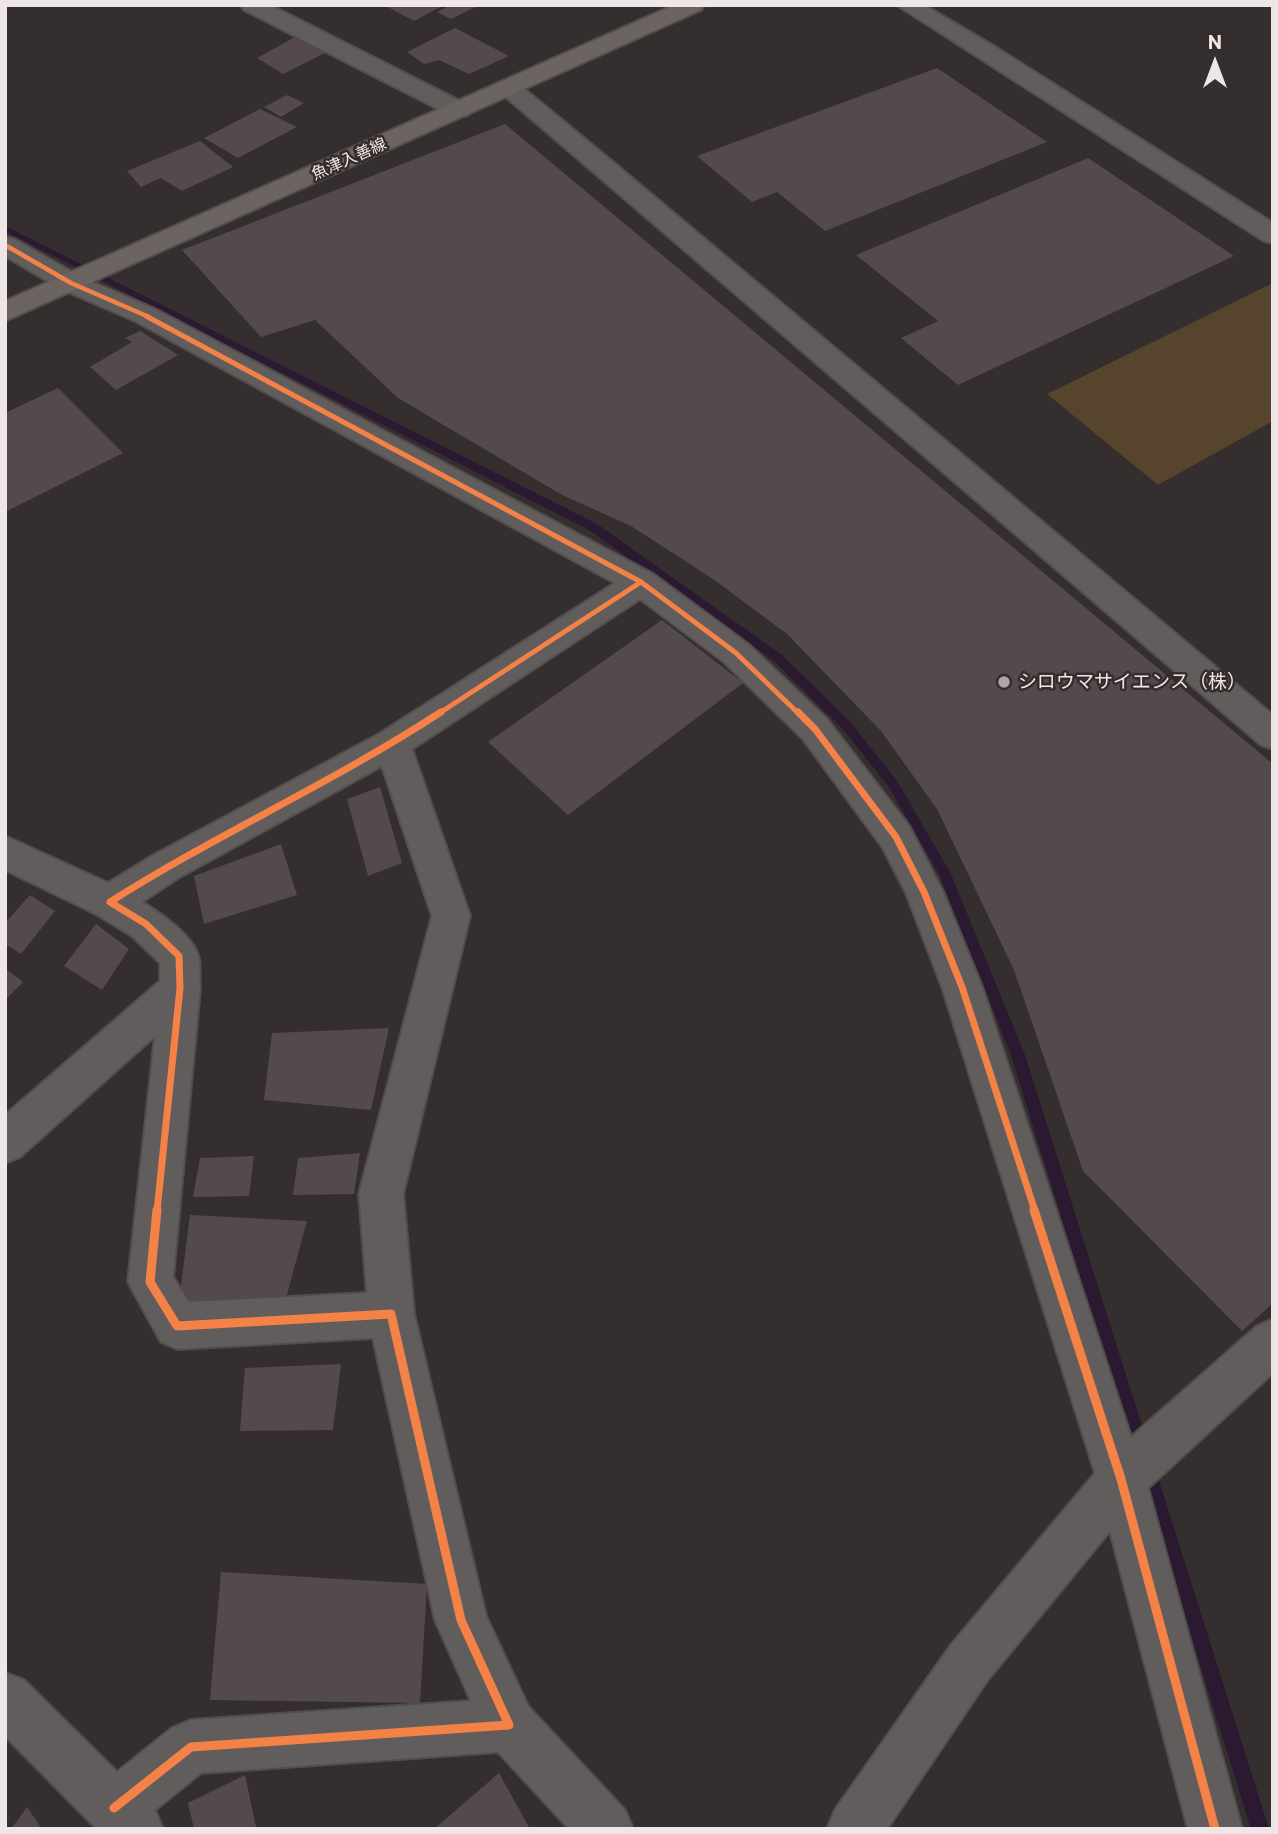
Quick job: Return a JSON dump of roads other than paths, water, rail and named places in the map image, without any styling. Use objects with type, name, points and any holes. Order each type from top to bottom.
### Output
[{"type":"main road","name":"魚津入善線","points":[[7,310],[693,5]]},
{"type":"street","points":[[252,5],[459,110]]},
{"type":"street","points":[[908,5],[984,50],[1273,235]]},
{"type":"street","points":[[508,88],[656,209],[1273,736]]},
{"type":"street","points":[[5,245],[71,283],[145,316],[641,582],[736,653],[815,729],[896,837],[924,892],[962,987],[1121,1479],[1215,1829]]},
{"type":"street","points":[[110,902],[165,867],[392,744],[641,582]]},
{"type":"street","points":[[392,744],[451,916],[380,1194],[391,1314],[461,1620],[509,1725],[606,1829]]},
{"type":"street","points":[[5,852],[110,902],[146,924],[179,956],[180,988],[150,1282],[177,1326],[391,1314]]},
{"type":"street","points":[[5,1143],[180,988]]},
{"type":"street","points":[[854,1829],[968,1663],[1121,1479],[1273,1342]]},
{"type":"street","points":[[5,1699],[125,1818],[191,1747],[509,1725]]},
{"type":"waterway","points":[[5,228],[593,527],[778,658],[847,726],[893,784],[944,872],[1018,1055],[1141,1448]]},
{"type":"waterway","points":[[1147,1468],[1260,1829]]},
{"type":"place","name":"シロウマサイエンス（株）","points":[[1004,682]]}]
